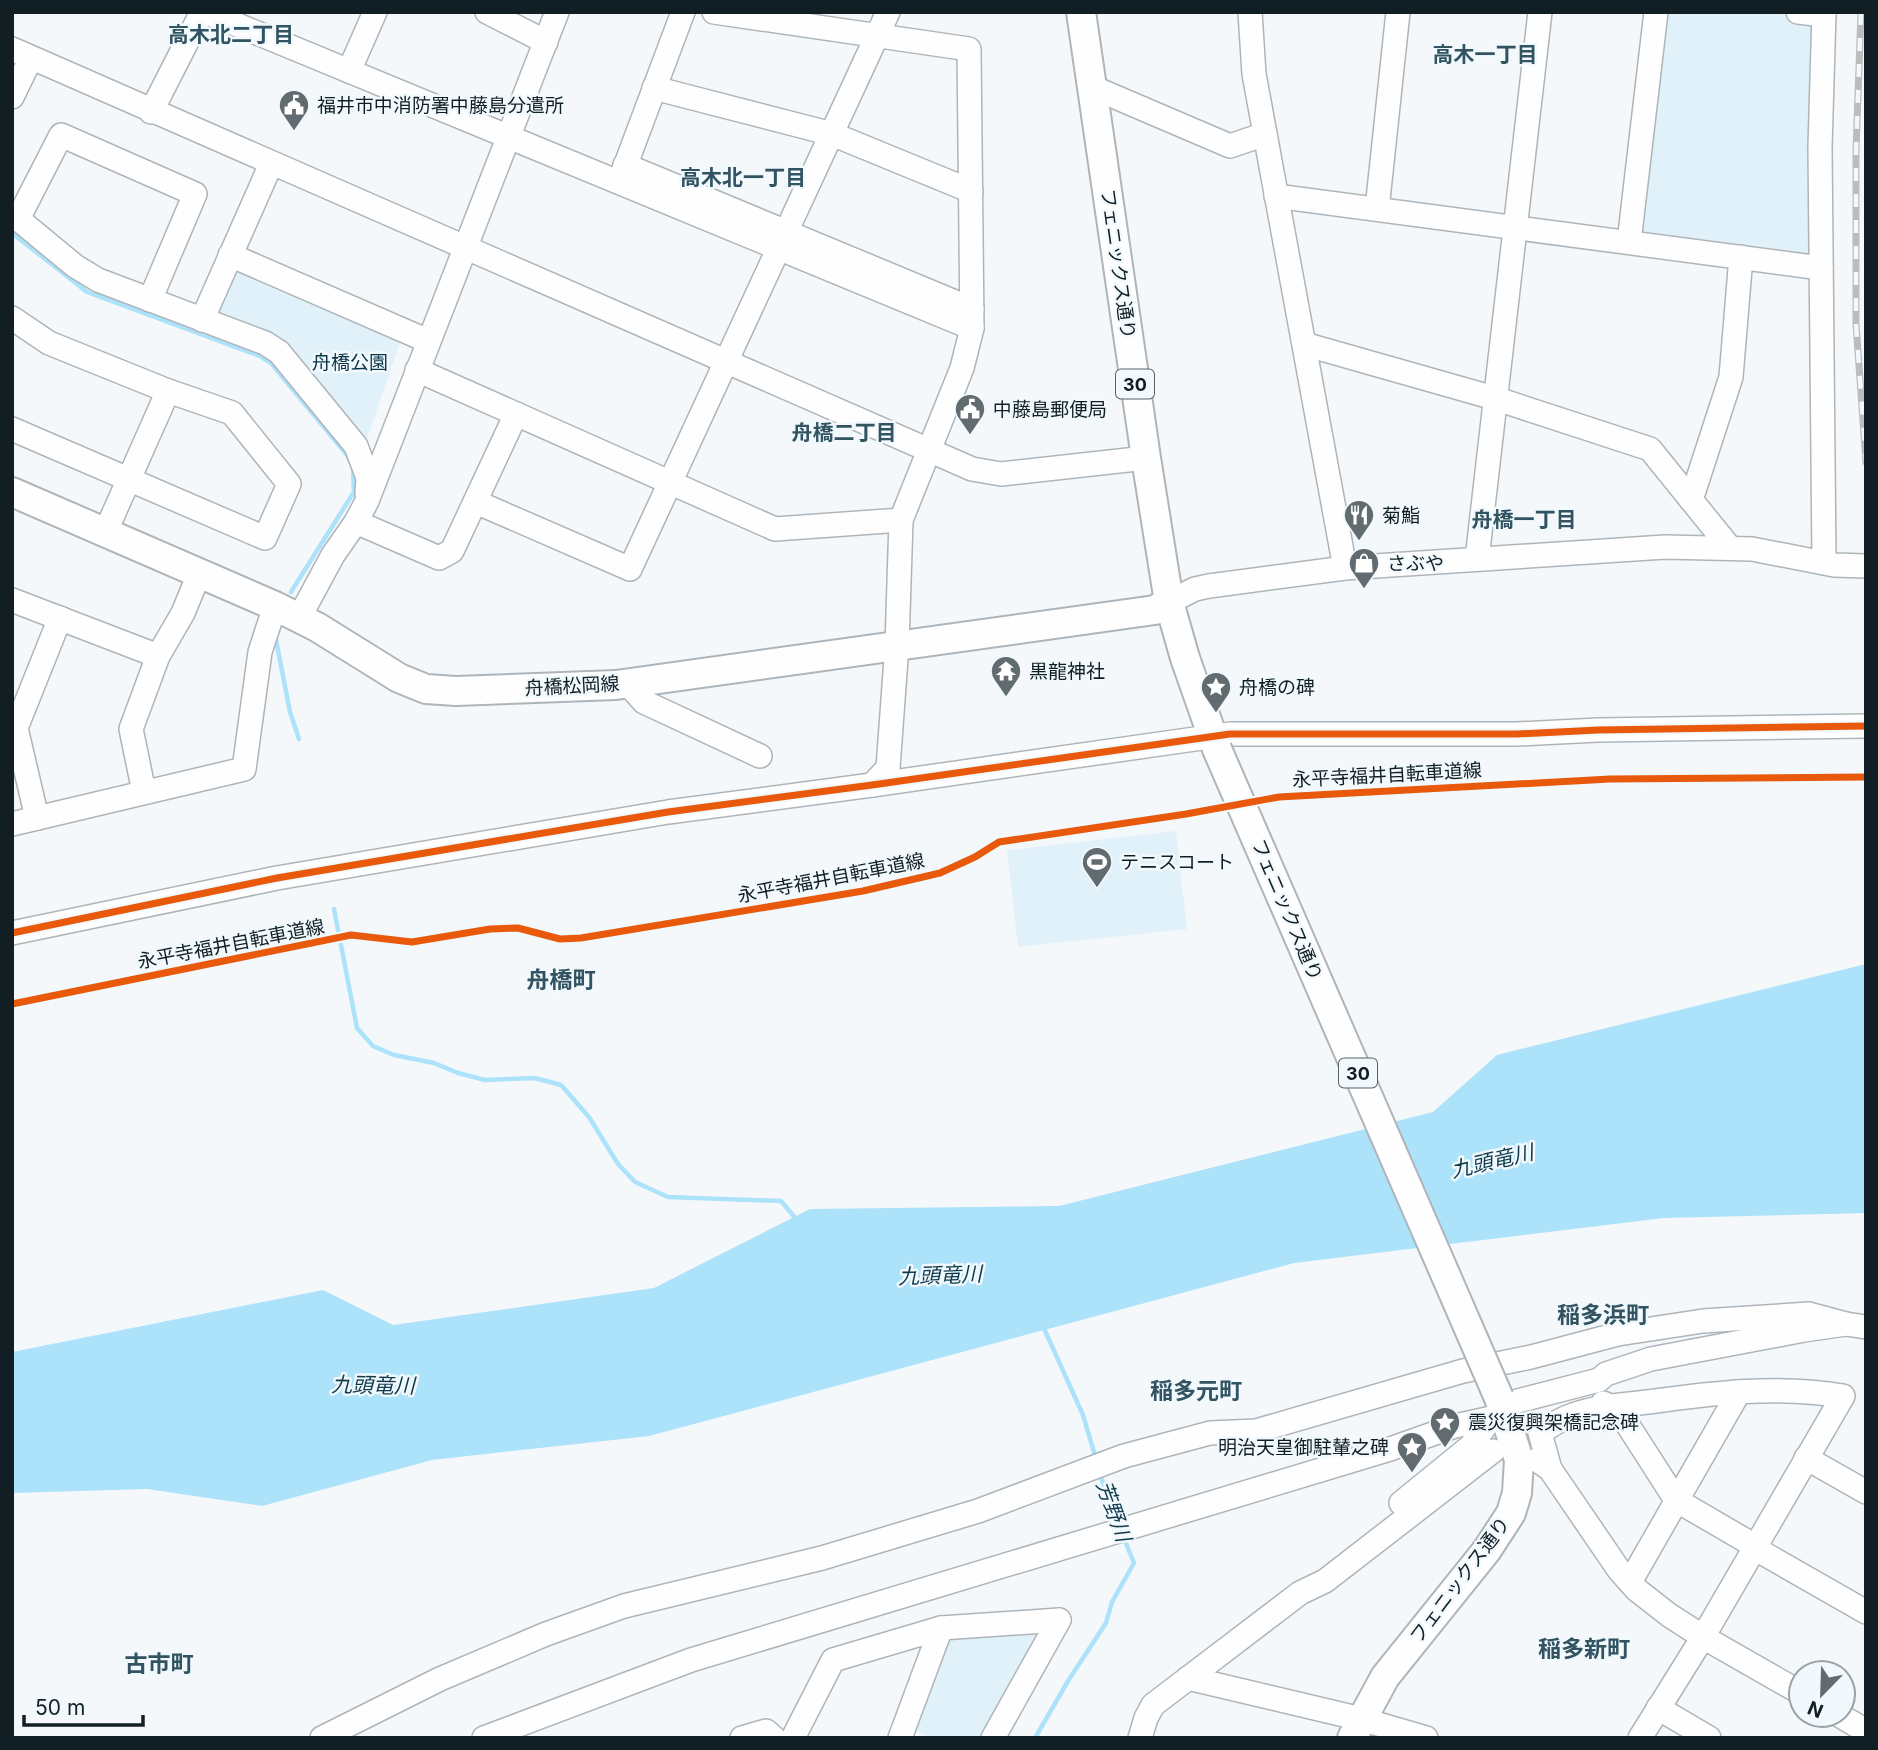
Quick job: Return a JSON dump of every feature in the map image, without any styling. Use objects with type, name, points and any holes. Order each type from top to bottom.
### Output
[{"type":"main road","name":"フェニックス通り","points":[[1081,12],[1146,458],[1170,602],[1185,658],[1214,743],[1499,1409],[1518,1460],[1517,1493],[1511,1513],[1487,1550],[1385,1677],[1357,1729]]},
{"type":"main road","name":"舟橋松岡線","points":[[12,492],[287,612],[317,627],[399,678],[426,689],[468,691],[627,683],[1155,610],[1170,602]]},
{"type":"street","points":[[151,112],[204,12],[510,136],[622,173],[972,318]]},
{"type":"street","points":[[349,71],[375,12]]},
{"type":"street","points":[[487,12],[546,42]]},
{"type":"street","points":[[12,824],[244,769],[260,652],[287,612],[333,555],[367,501],[558,12]]},
{"type":"street","points":[[622,173],[683,12]]},
{"type":"street","points":[[713,12],[969,49],[972,318],[962,368],[901,520],[897,645],[888,768],[872,785]]},
{"type":"street","points":[[476,502],[631,569],[888,12]]},
{"type":"street","points":[[1250,12],[1254,74],[1345,568]]},
{"type":"street","points":[[1377,209],[1398,12]]},
{"type":"street","points":[[1476,559],[1540,12]]},
{"type":"street","points":[[1629,242],[1656,12]]},
{"type":"street","points":[[1798,12],[1824,14],[1820,147],[1824,562]]},
{"type":"street","points":[[12,97],[22,54],[971,470],[1001,474],[1146,458]]},
{"type":"street","points":[[1092,87],[1230,146],[1265,134]]},
{"type":"street","points":[[654,88],[832,135],[971,191]]},
{"type":"street","points":[[150,300],[195,194],[61,135],[15,217],[75,266],[98,280],[150,300],[202,320],[265,343],[279,352],[356,446],[368,478],[367,501]]},
{"type":"street","points":[[202,320],[271,164]]},
{"type":"street","points":[[1276,196],[1821,268]]},
{"type":"street","points":[[230,255],[428,341]]},
{"type":"street","points":[[1691,500],[1731,377],[1741,257]]},
{"type":"street","points":[[12,318],[49,343],[168,391],[232,413],[289,484],[265,538],[12,429]]},
{"type":"street","points":[[1304,344],[1494,398],[1650,449],[1730,548]]},
{"type":"street","points":[[417,370],[775,528],[901,520]]},
{"type":"street","points":[[105,533],[168,391]]},
{"type":"street","points":[[356,522],[439,558],[452,551],[516,414]]},
{"type":"street","points":[[1170,602],[1195,589],[1209,586],[1345,568],[1665,547],[1730,548],[1834,565],[1866,566]]},
{"type":"street","points":[[144,792],[131,729],[158,656],[183,613],[199,573]]},
{"type":"street","points":[[12,600],[158,656]]},
{"type":"street","points":[[37,818],[14,728],[60,618]]},
{"type":"street","points":[[627,683],[644,702],[760,757]]},
{"type":"street","points":[[12,933],[304,874],[668,812],[1214,743],[1230,734],[1517,734],[1598,730],[1866,726]]},
{"type":"street","points":[[322,1738],[440,1679],[546,1634],[625,1606],[835,1554],[978,1511],[1124,1456],[1210,1433],[1256,1431],[1464,1371],[1618,1334],[1703,1321],[1809,1314],[1856,1325]]},
{"type":"street","points":[[484,1738],[691,1660],[1390,1450],[1499,1409],[1599,1380],[1606,1374],[1651,1359],[1856,1325]]},
{"type":"street","points":[[1640,1738],[1703,1637],[1843,1396],[1779,1390],[1739,1392],[1612,1407],[1576,1414],[1557,1421],[1540,1433],[1542,1464],[1619,1570],[1669,1615],[1703,1637],[1787,1685]]},
{"type":"street","points":[[1630,1582],[1739,1392]]},
{"type":"street","points":[[1530,1399],[1602,1403],[1612,1407],[1624,1419],[1676,1500],[1865,1610]]},
{"type":"street","points":[[1300,1593],[1316,1573],[1471,1446],[1499,1409]]},
{"type":"street","points":[[1140,1738],[1153,1705],[1300,1593],[1325,1581],[1493,1451]]},
{"type":"street","points":[[1807,1458],[1866,1492]]},
{"type":"street","points":[[793,1738],[833,1660],[941,1628],[1059,1620],[993,1738]]},
{"type":"street","points":[[900,1738],[941,1628]]},
{"type":"street","points":[[1188,1678],[1357,1729],[1426,1738]]},
{"type":"street","points":[[1658,1708],[1709,1738]]},
{"type":"street","points":[[742,1738],[766,1731],[774,1738]]},
{"type":"green space","points":[[1656,12],[1798,12],[1824,15],[1821,268],[1630,236]]},
{"type":"green space","name":"舟橋公園","points":[[235,263],[401,339],[366,442],[331,403],[213,313]]},
{"type":"green space","name":"テニスコート","points":[[1176,831],[1187,929],[1018,947],[1007,850]]},
{"type":"green space","points":[[1057,1624],[987,1738],[929,1738],[906,1724],[941,1628]]},
{"type":"water","name":"九頭竜川","points":[[1866,964],[1866,1213],[1664,1218],[1294,1263],[649,1436],[432,1460],[262,1506],[147,1489],[12,1493],[12,1352],[323,1290],[393,1325],[654,1288],[810,1209],[1059,1206],[1433,1112],[1497,1055]]},
{"type":"waterway","points":[[12,233],[87,292],[260,356],[271,363],[350,461]]},
{"type":"waterway","points":[[291,592],[354,492],[353,469]]},
{"type":"waterway","points":[[276,640],[290,712],[299,739]]},
{"type":"waterway","points":[[334,909],[357,1028],[373,1046],[394,1055],[434,1063],[485,1080],[535,1078],[561,1085],[589,1117],[618,1164],[635,1182],[668,1197],[781,1201],[797,1220]]},
{"type":"waterway","name":"芳野川","points":[[1042,1324],[1083,1415],[1096,1459]]},
{"type":"waterway","name":"芳野川","points":[[1100,1474],[1118,1525]]},
{"type":"waterway","name":"芳野川","points":[[1035,1738],[1106,1623],[1112,1602],[1134,1563],[1123,1536]]},
{"type":"railway","points":[[1861,12],[1856,151],[1856,324],[1866,462]]},
{"type":"cycle path","points":[[12,933],[277,878],[668,812],[1230,734],[1517,734],[1598,730],[1866,726]]},
{"type":"cycle path","name":"永平寺福井自転車道線","points":[[12,1004],[351,935],[412,942],[490,929],[518,928],[560,939],[581,938],[863,891],[940,873],[975,857],[999,842],[1279,797],[1610,779],[1866,777]]},
{"type":"place","name":"福井市中消防署中藤島分遣所","points":[[294,132]]},
{"type":"place","name":"中藤島郵便局","points":[[970,436]]},
{"type":"place","name":"菊鮨","points":[[1359,542]]},
{"type":"place","name":"さぶや","points":[[1364,590]]},
{"type":"place","name":"黒龍神社","points":[[1006,698]]},
{"type":"place","name":"舟橋の碑","points":[[1216,714]]},
{"type":"place","name":"テニスコート","points":[[1097,889]]},
{"type":"place","name":"震災復興架橋記念碑","points":[[1445,1449]]},
{"type":"place","name":"明治天皇御駐輦之碑","points":[[1412,1474]]},
{"type":"district","name":"高木北二丁目","points":[[231,34]]},
{"type":"district","name":"高木一丁目","points":[[1485,54]]},
{"type":"district","name":"高木北一丁目","points":[[743,177]]},
{"type":"district","name":"舟橋二丁目","points":[[844,432]]},
{"type":"district","name":"舟橋一丁目","points":[[1524,519]]},
{"type":"district","name":"舟橋町","points":[[561,980]]},
{"type":"district","name":"稲多浜町","points":[[1603,1315]]},
{"type":"district","name":"稲多元町","points":[[1196,1391]]},
{"type":"district","name":"稲多新町","points":[[1584,1649]]},
{"type":"district","name":"古市町","points":[[159,1664]]}]
